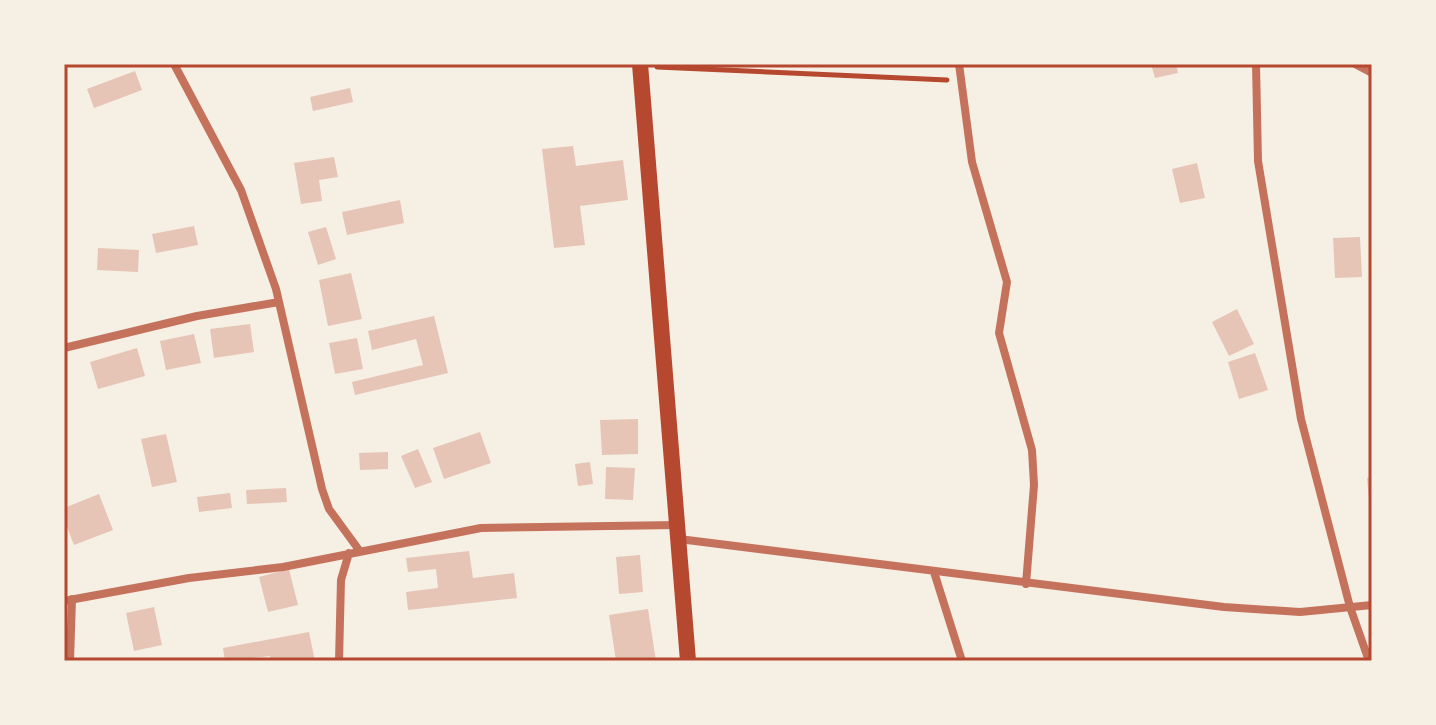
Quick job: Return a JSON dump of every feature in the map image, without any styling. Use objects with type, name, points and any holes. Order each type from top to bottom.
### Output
[{"type":"main road","points":[[640,65],[688,661]]},
{"type":"street","points":[[174,64],[241,190],[279,302],[322,489],[329,509],[359,550]]},
{"type":"street","points":[[959,64],[972,162],[1007,282],[999,333],[1032,450],[1034,485],[1026,584]]},
{"type":"street","points":[[1256,64],[1258,161],[1301,419],[1350,607],[1369,661]]},
{"type":"street","points":[[1355,64],[1372,73]]},
{"type":"street","points":[[64,348],[197,316],[279,302]]},
{"type":"street","points":[[70,661],[68,600],[189,578],[283,567],[481,528],[679,532],[934,572],[1224,607],[1300,612],[1372,605]]},
{"type":"street","points":[[339,661],[341,580],[349,553]]},
{"type":"street","points":[[934,572],[962,661]]},
{"type":"path","points":[[640,65],[960,81]]},
{"type":"building","points":[[1151,64],[1176,64],[1178,73],[1155,78]]},
{"type":"building","points":[[135,71],[142,90],[94,108],[87,89]]},
{"type":"building","points":[[350,88],[353,102],[313,111],[310,97]]},
{"type":"building","points":[[573,146],[576,166],[623,160],[628,200],[580,206],[585,245],[554,248],[542,149]]},
{"type":"building","points":[[334,157],[338,177],[319,180],[322,201],[301,204],[294,163]]},
{"type":"building","points":[[1197,163],[1205,198],[1180,203],[1172,169]]},
{"type":"building","points":[[400,200],[404,223],[347,235],[342,212]]},
{"type":"building","points":[[194,226],[198,245],[156,253],[152,234]]},
{"type":"building","points":[[326,227],[336,259],[318,265],[308,232]]},
{"type":"building","points":[[1360,237],[1362,277],[1335,278],[1333,238]]},
{"type":"building","points":[[98,248],[139,250],[138,272],[97,270]]},
{"type":"building","points":[[351,273],[362,319],[328,326],[319,280]]},
{"type":"building","points":[[1237,309],[1254,344],[1229,356],[1212,322]]},
{"type":"building","points":[[434,316],[448,373],[355,395],[352,382],[423,365],[416,339],[372,350],[368,331]]},
{"type":"building","points":[[250,324],[254,352],[214,358],[210,329]]},
{"type":"building","points":[[194,334],[201,363],[166,370],[160,341]]},
{"type":"building","points":[[357,338],[363,369],[335,374],[329,343]]},
{"type":"building","points":[[137,348],[145,376],[98,389],[90,362]]},
{"type":"building","points":[[1255,353],[1268,390],[1239,399],[1228,362]]},
{"type":"building","points":[[638,419],[638,454],[602,455],[600,420]]},
{"type":"building","points":[[480,432],[491,463],[444,479],[433,448]]},
{"type":"building","points":[[166,434],[177,482],[152,487],[141,439]]},
{"type":"building","points":[[418,449],[432,482],[415,488],[401,456]]},
{"type":"building","points":[[388,452],[388,469],[360,470],[359,453]]},
{"type":"building","points":[[590,462],[593,484],[578,486],[575,464]]},
{"type":"building","points":[[606,467],[635,468],[633,500],[605,499]]},
{"type":"building","points":[[1372,477],[1372,510],[1370,510],[1367,478]]},
{"type":"building","points":[[286,488],[287,502],[247,504],[246,490]]},
{"type":"building","points":[[230,493],[232,508],[199,512],[197,497]]},
{"type":"building","points":[[99,494],[113,530],[74,545],[64,519],[64,508]]},
{"type":"building","points":[[469,551],[473,578],[514,573],[517,598],[408,610],[406,592],[438,588],[436,569],[408,572],[406,558]]},
{"type":"building","points":[[640,555],[643,592],[619,594],[616,557]]},
{"type":"building","points":[[289,569],[298,605],[268,612],[259,577]]},
{"type":"building","points":[[154,607],[162,645],[134,651],[126,613]]},
{"type":"building","points":[[648,609],[656,661],[616,661],[609,615]]},
{"type":"building","points":[[309,632],[315,661],[271,661],[270,656],[225,661],[223,648]]}]
